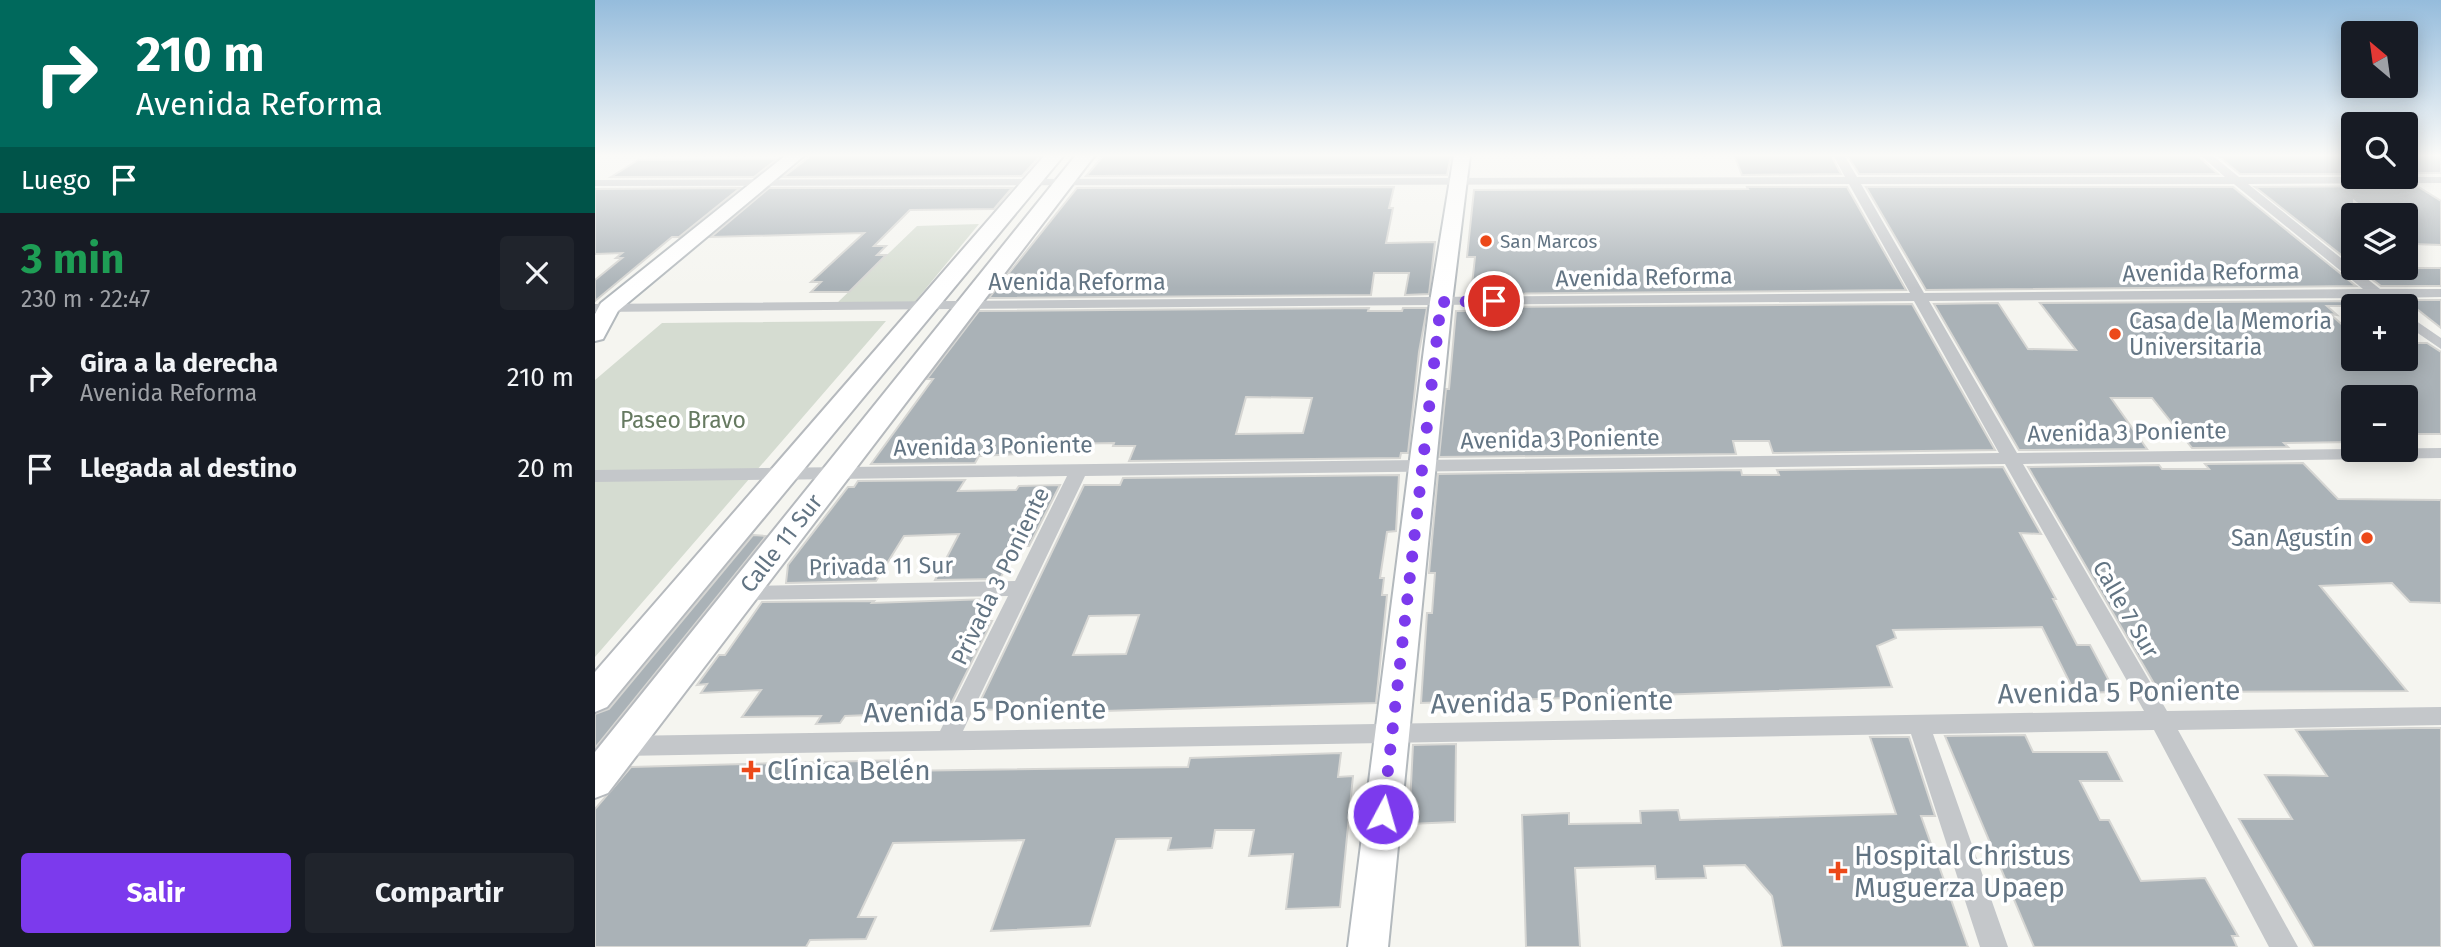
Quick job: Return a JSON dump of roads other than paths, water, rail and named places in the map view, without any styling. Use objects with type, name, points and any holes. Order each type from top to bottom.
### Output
[{"type":"main road","name":"Calle 11 Sur","points":[[595,697],[1017,199]]},
{"type":"main road","name":"Calle 11 Sur","points":[[595,781],[1051,199]]},
{"type":"street","points":[[595,334],[602,308],[743,199]]},
{"type":"street","points":[[1368,947],[1441,302],[1456,199]]},
{"type":"street","name":"Calle 7 Sur","points":[[1864,199],[2161,720],[2284,947]]},
{"type":"street","points":[[2259,199],[2375,293]]},
{"type":"street","name":"Avenida Reforma","points":[[602,308],[2441,293]]},
{"type":"street","points":[[2418,327],[2441,345]]},
{"type":"street","name":"Avenida 3 Poniente","points":[[595,476],[2441,453]]},
{"type":"street","name":"Privada 3 Poniente","points":[[947,741],[1079,469]]},
{"type":"street","name":"Privada 11 Sur","points":[[742,593],[1021,588]]},
{"type":"street","name":"Avenida 5 Poniente","points":[[622,747],[2441,716]]},
{"type":"street","points":[[1919,725],[1994,947]]},
{"type":"place","name":"San Marcos","points":[[1486,241]]},
{"type":"place","name":"Casa de la Memoria Universitaria","points":[[2115,334]]},
{"type":"place","name":"San Agustín","points":[[2367,538]]},
{"type":"place","name":"Clínica Belén","points":[[751,770]]},
{"type":"place","name":"Hospital Christus Muguerza Upaep","points":[[1838,871]]},
{"type":"park label","name":"Paseo Bravo","points":[[683,420]]}]
